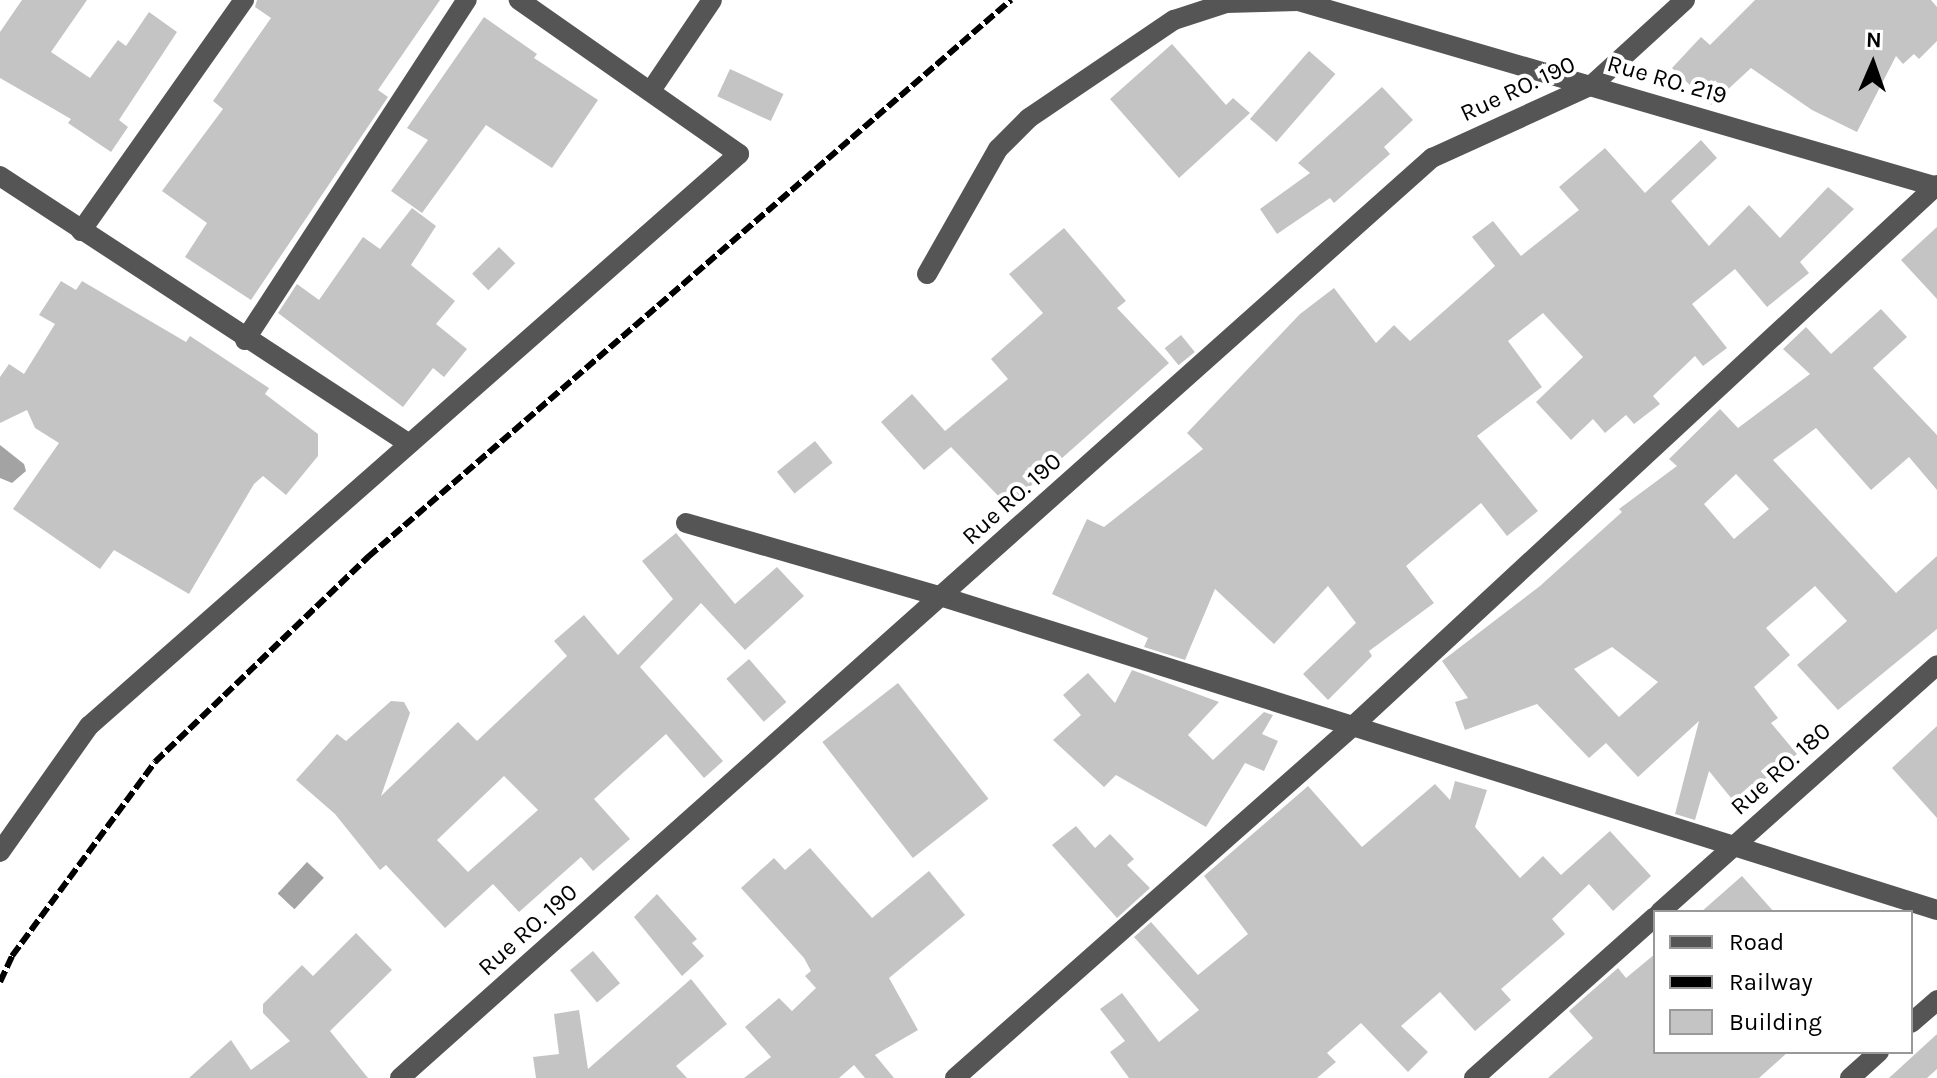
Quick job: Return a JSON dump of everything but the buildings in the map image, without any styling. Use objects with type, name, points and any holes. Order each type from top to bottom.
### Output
[{"type":"street","points":[[81,231],[244,0]]},
{"type":"street","points":[[245,340],[467,0]]},
{"type":"street","points":[[0,852],[89,726],[739,154],[652,89],[519,0]]},
{"type":"street","points":[[652,89],[712,0]]},
{"type":"street","name":"Rue RO. 190","points":[[400,1078],[1432,158],[1592,85],[1685,0]]},
{"type":"street","name":"Rue RO. 219","points":[[927,274],[998,149],[1029,118],[1174,20],[1226,3],[1298,1],[1937,186]]},
{"type":"street","points":[[0,176],[245,340],[409,444]]},
{"type":"street","points":[[955,1078],[1353,726],[1937,186]]},
{"type":"street","points":[[686,523],[943,597],[1937,910]]},
{"type":"street","name":"Rue RO. 180","points":[[1662,910],[1937,665]]},
{"type":"street","points":[[1474,1078],[1653,919]]},
{"type":"street","points":[[1913,1021],[1937,1000]]},
{"type":"street","points":[[1850,1078],[1877,1054]]},
{"type":"shaded area","points":[[0,445],[24,464],[26,471],[12,483],[0,478]]},
{"type":"shaded area","points":[[307,862],[324,878],[294,909],[278,893]]},
{"type":"railway","points":[[0,982],[12,956],[155,762],[368,557],[1011,0]]}]
